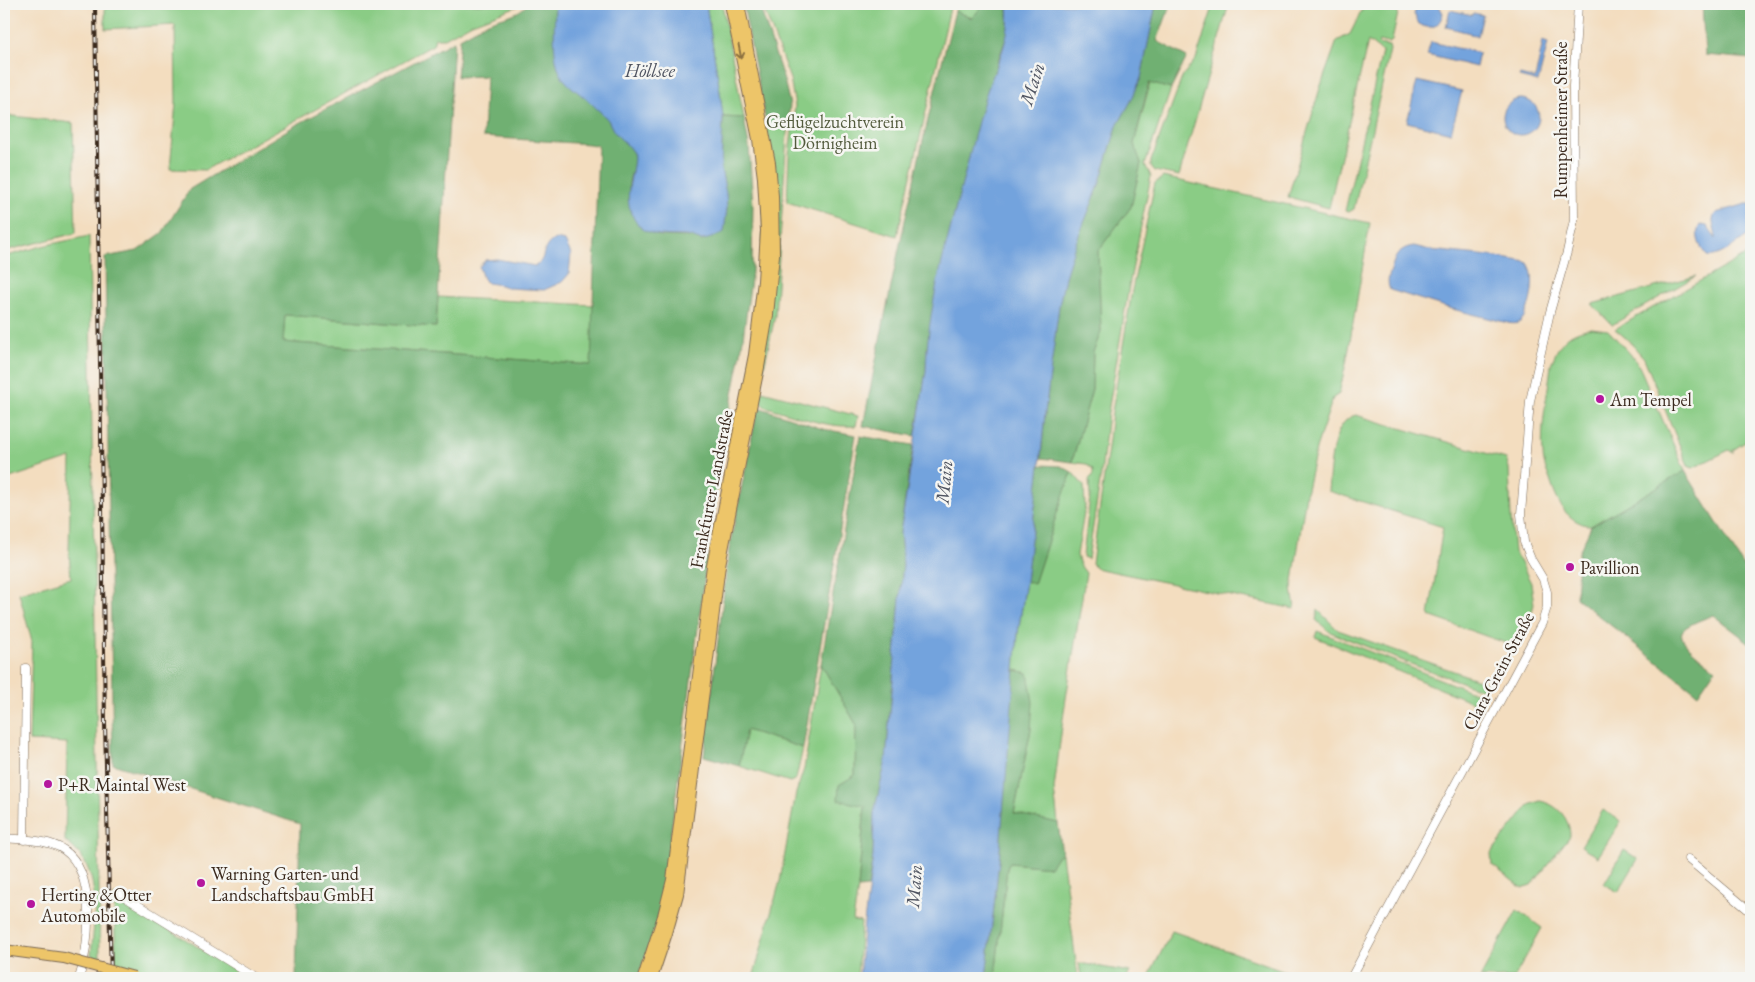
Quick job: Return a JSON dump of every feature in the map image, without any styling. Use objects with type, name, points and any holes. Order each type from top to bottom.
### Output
[{"type":"main road","name":"Frankfurter Landstraße","points":[[643,978],[664,916],[672,880],[712,566],[754,354],[764,281],[766,231],[763,178],[758,140],[730,4]]},
{"type":"main road","name":"Frankfurter Landstraße","points":[[652,978],[678,894],[720,566],[760,367],[771,289],[774,231],[770,163],[740,4]]},
{"type":"main road","points":[[4,950],[64,958],[135,978]]},
{"type":"street","name":"Rumpenheimer Straße","points":[[1571,237],[1575,206],[1573,86],[1578,4]]},
{"type":"street","name":"Clara-Grein-Straße","points":[[1351,978],[1542,623],[1546,611],[1548,603],[1546,586],[1524,542],[1521,507],[1530,400],[1550,312],[1571,237]]},
{"type":"street","points":[[24,840],[26,668]]},
{"type":"street","points":[[4,838],[52,844],[64,850],[77,864],[81,873],[86,898],[88,930],[80,978]]},
{"type":"street","points":[[1688,859],[1751,912]]},
{"type":"street","points":[[120,894],[256,978]]},
{"type":"green space","points":[[105,4],[519,4],[472,23],[445,38],[435,38],[433,45],[205,170],[170,169],[176,103],[175,25],[105,29]]},
{"type":"green space","points":[[527,4],[555,4],[557,64],[609,121],[632,151],[634,164],[629,183],[630,191],[646,231],[661,236],[692,237],[702,241],[724,232],[727,208],[721,169],[723,117],[744,118],[749,146],[753,205],[752,272],[741,353],[723,445],[662,901],[658,918],[638,978],[296,978],[300,824],[113,764],[105,257],[137,251],[162,233],[190,189],[294,126],[454,41],[436,327],[285,315],[283,342],[591,365],[598,146],[483,137],[486,76],[457,77],[460,38],[488,22],[520,11]]},
{"type":"green space","points":[[706,4],[722,4],[744,118],[723,117]]},
{"type":"green space","points":[[743,4],[759,4],[785,84],[790,105],[788,120],[766,123]]},
{"type":"green space","name":"Geflügelzuchtverein Dörnigheim","points":[[762,4],[951,4],[897,236],[787,202],[789,154],[795,106],[790,79]]},
{"type":"green space","points":[[957,4],[984,4],[973,18],[955,11]]},
{"type":"green space","points":[[984,4],[1011,4],[1008,7],[1008,33],[985,97],[947,242],[927,346],[926,371],[915,436],[863,426],[929,114],[955,11],[972,18]]},
{"type":"green space","points":[[1156,4],[1171,4],[1157,41],[1187,57],[1171,89],[1149,83],[1134,144],[1141,163],[1131,207],[1098,251],[1101,332],[1093,352],[1092,389],[1072,462],[1041,458],[1059,306],[1065,277],[1075,245],[1098,188],[1117,126],[1141,78]]},
{"type":"green space","points":[[1214,4],[1229,4],[1179,176],[1155,171],[1151,166],[1151,161],[1183,75],[1196,59]]},
{"type":"green space","points":[[1365,4],[1400,4],[1392,41],[1389,43],[1379,41],[1378,44],[1389,46],[1390,50],[1354,209],[1349,212],[1345,211],[1382,52],[1368,41],[1329,208],[1288,197],[1320,88],[1337,41],[1350,34]]},
{"type":"green space","points":[[1702,4],[1751,4],[1751,59],[1705,55]]},
{"type":"green space","points":[[1150,83],[1171,89],[1145,165],[1151,176],[1129,286],[1108,413],[1088,559],[1083,557],[1090,496],[1089,480],[1093,475],[1093,470],[1086,464],[1072,462],[1092,389],[1093,352],[1101,332],[1098,251],[1131,207],[1141,163],[1134,144]]},
{"type":"green space","points":[[4,115],[73,123],[76,233],[4,251]]},
{"type":"green space","points":[[788,120],[775,316],[759,391],[766,123]]},
{"type":"green space","points":[[1163,177],[1370,223],[1347,359],[1339,394],[1333,398],[1317,445],[1306,494],[1292,588],[1295,609],[1095,568],[1092,563],[1112,412],[1132,290],[1155,183]]},
{"type":"green space","points":[[89,236],[100,958],[91,955],[94,930],[94,890],[91,878],[87,866],[80,855],[65,841],[67,743],[29,741],[32,642],[19,593],[71,578],[69,552],[71,458],[4,480],[4,257],[42,246]]},
{"type":"green space","points":[[1751,252],[1751,438],[1733,450],[1733,453],[1729,450],[1693,468],[1688,466],[1644,358],[1615,329]]},
{"type":"green space","points":[[1696,276],[1612,325],[1592,304]]},
{"type":"green space","points":[[438,297],[594,305],[592,365],[283,342],[285,315],[436,327]]},
{"type":"green space","name":"Am Tempel","points":[[1592,328],[1608,330],[1633,357],[1640,368],[1685,471],[1591,526],[1575,520],[1559,503],[1544,464],[1542,443],[1551,365],[1557,350],[1570,335]]},
{"type":"green space","points":[[762,391],[858,416],[856,426],[821,423],[764,406],[760,400]]},
{"type":"green space","points":[[758,407],[823,429],[856,435],[803,748],[746,730],[739,766],[704,756],[729,549]]},
{"type":"green space","points":[[1356,415],[1506,459],[1509,468],[1514,552],[1531,583],[1534,604],[1527,631],[1521,641],[1514,646],[1429,616],[1443,527],[1328,491],[1331,459],[1337,436],[1341,426],[1348,419]]},
{"type":"green space","points":[[860,436],[913,445],[900,533],[903,564],[886,760],[874,813],[873,856],[868,887],[858,888],[865,806],[838,800],[839,785],[855,775],[856,724],[821,664]]},
{"type":"green space","points":[[1040,465],[1061,466],[1072,472],[1034,584],[1026,581]]},
{"type":"green space","points":[[1685,471],[1751,578],[1751,644],[1713,615],[1690,625],[1682,633],[1686,644],[1715,669],[1698,694],[1576,598],[1579,552],[1591,526]]},
{"type":"green space","points":[[1072,472],[1084,486],[1085,507],[1077,555],[1080,565],[1086,573],[1064,711],[1054,789],[1058,823],[1014,814],[1031,729],[1028,673],[1015,670],[1018,633],[1026,581],[1034,584]]},
{"type":"green space","points":[[1318,610],[1338,630],[1490,684],[1483,690],[1330,632],[1316,620]]},
{"type":"green space","points":[[1317,631],[1478,694],[1482,700],[1482,706],[1315,637]]},
{"type":"green space","points":[[821,664],[856,724],[855,776],[839,785],[865,805],[858,888],[853,921],[861,922],[857,978],[753,978],[780,881],[796,793],[804,769]]},
{"type":"green space","points":[[1015,670],[1028,673],[1033,702],[1031,729],[1014,813],[1058,823],[1062,854],[1058,855],[1050,867],[1010,863],[1007,868],[995,978],[986,978],[999,861]]},
{"type":"green space","points":[[746,730],[803,748],[796,779],[790,782],[739,766]]},
{"type":"green space","points":[[1540,801],[1552,805],[1561,813],[1568,823],[1570,836],[1532,885],[1522,888],[1492,865],[1491,853],[1529,805]]},
{"type":"green space","points":[[1603,810],[1621,821],[1598,857],[1581,846]]},
{"type":"green space","points":[[1624,850],[1638,859],[1618,892],[1604,884]]},
{"type":"green space","points":[[1058,854],[1062,854],[1078,978],[995,978],[1007,868],[1010,863],[1050,867]]},
{"type":"green space","points":[[114,895],[248,978],[116,978]]},
{"type":"green space","points":[[1517,910],[1542,928],[1514,978],[1480,978]]},
{"type":"green space","points":[[1172,931],[1288,972],[1305,978],[1148,978]]},
{"type":"green space","points":[[1079,963],[1130,972],[1126,978],[1081,978]]},
{"type":"water","name":"Höllsee","points":[[555,4],[706,4],[723,117],[721,169],[727,208],[724,232],[712,238],[700,240],[688,236],[660,235],[639,226],[634,219],[629,202],[633,153],[612,129],[609,121],[567,83],[561,75],[555,50]]},
{"type":"water","name":"Main","points":[[1011,4],[1156,4],[1141,78],[1117,126],[1098,188],[1075,245],[1065,277],[1059,306],[1018,633],[999,861],[986,978],[859,978],[873,856],[874,813],[886,760],[903,564],[900,533],[926,371],[929,327],[937,283],[981,109],[1005,42],[1009,18],[1008,6]]},
{"type":"water","points":[[1418,4],[1438,4],[1443,13],[1440,21],[1431,27],[1419,24],[1414,14]]},
{"type":"water","points":[[1450,10],[1472,15],[1473,13],[1483,15],[1478,36],[1446,27]]},
{"type":"water","points":[[1542,41],[1548,43],[1538,82],[1519,77],[1520,75],[1535,79]]},
{"type":"water","points":[[1431,42],[1479,53],[1476,67],[1427,55]]},
{"type":"water","points":[[1417,81],[1462,91],[1451,133],[1407,122]]},
{"type":"water","points":[[1521,99],[1528,100],[1534,104],[1538,110],[1538,124],[1534,130],[1528,134],[1521,135],[1514,134],[1508,130],[1504,124],[1503,117],[1504,110],[1508,104],[1514,100]]},
{"type":"water","points":[[1751,204],[1751,234],[1718,255],[1707,256],[1699,241],[1698,229],[1700,225],[1707,226],[1716,239],[1713,219],[1716,213]]},
{"type":"water","points":[[555,239],[565,241],[571,254],[569,274],[562,282],[544,290],[508,288],[487,283],[483,279],[479,267],[485,260],[497,259],[535,266],[541,260],[547,246]]},
{"type":"water","points":[[1414,246],[1430,250],[1527,262],[1530,267],[1533,283],[1530,302],[1524,317],[1519,323],[1514,324],[1452,309],[1390,290],[1388,285],[1389,278],[1396,257],[1404,249]]},
{"type":"railway","points":[[95,4],[105,723],[111,978]]},
{"type":"place","name":"Am Tempel","points":[[1600,399]]},
{"type":"place","name":"Pavillion","points":[[1570,567]]},
{"type":"place","name":"P+R Maintal West","points":[[48,784]]},
{"type":"place","name":"Warning Garten- und Landschaftsbau GmbH","points":[[201,883]]},
{"type":"place","name":"Herting &Otter Automobile","points":[[31,904]]}]
